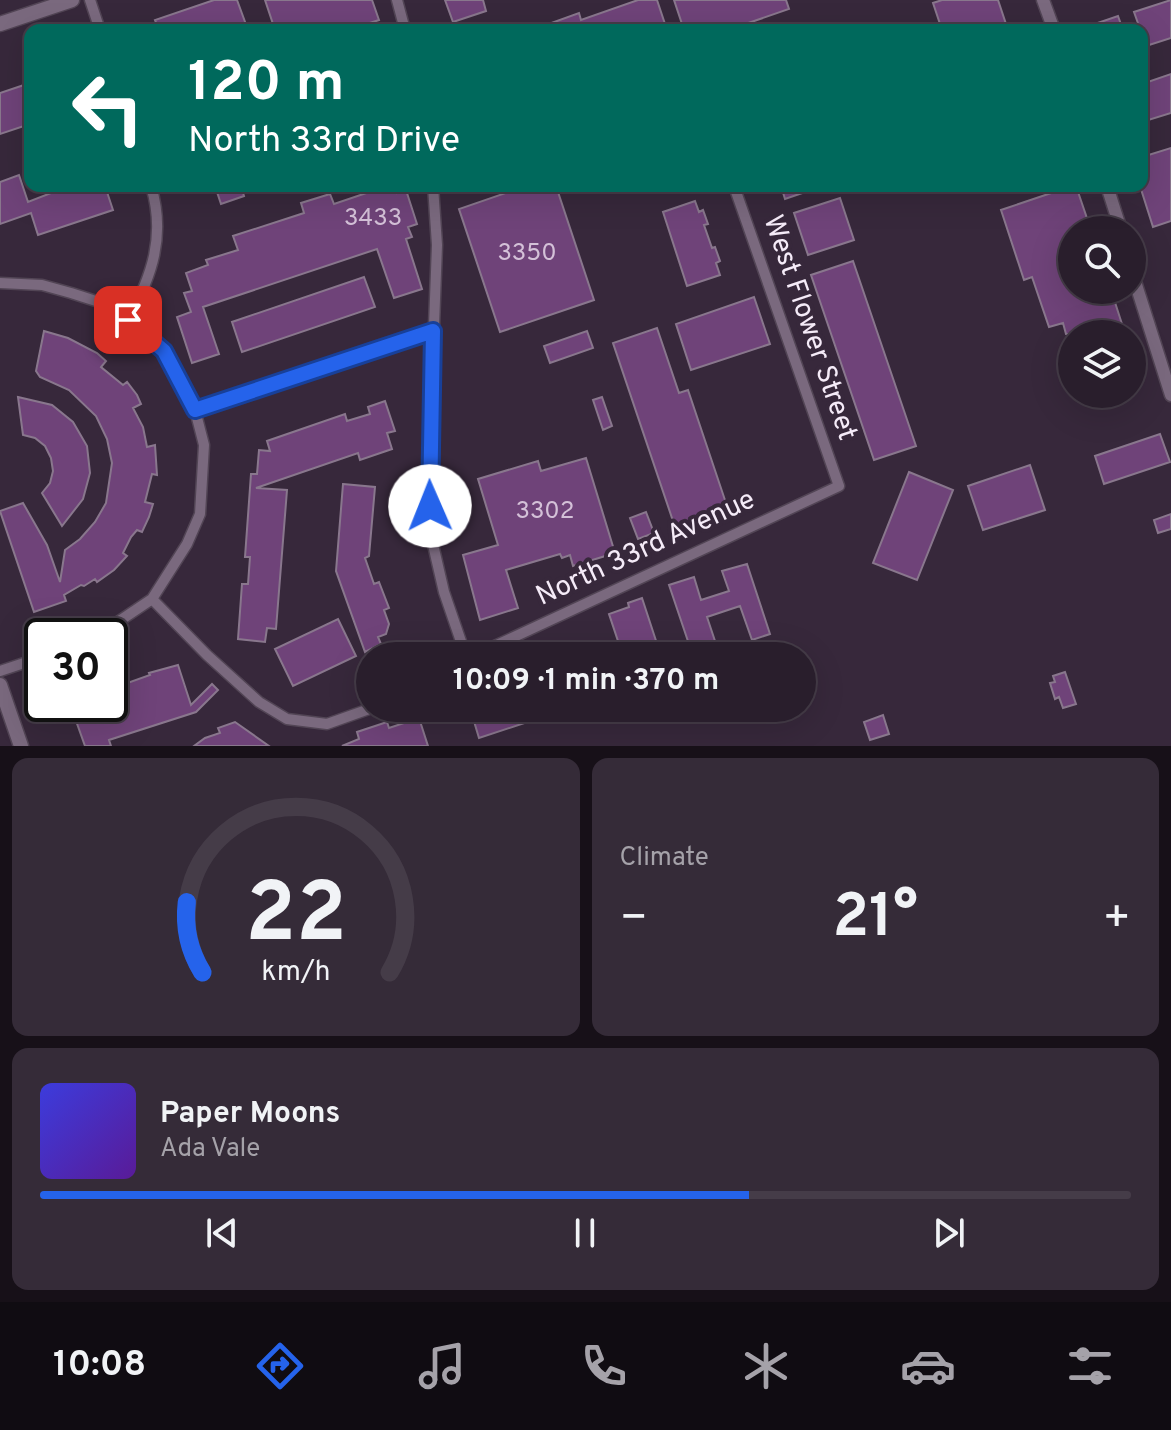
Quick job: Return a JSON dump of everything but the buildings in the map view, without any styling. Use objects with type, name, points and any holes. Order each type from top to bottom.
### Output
[{"type":"main road","points":[[0,24],[72,0]]},
{"type":"main road","points":[[0,685],[21,746]]},
{"type":"street","points":[[90,0],[98,24]]},
{"type":"street","points":[[397,0],[403,24]]},
{"type":"street","points":[[1043,0],[1052,24]]},
{"type":"street","points":[[128,320],[144,291],[158,246],[158,212],[153,192]]},
{"type":"street","points":[[433,192],[437,245],[429,476],[431,536],[444,592],[461,642]]},
{"type":"street","name":"West Flower Street","points":[[736,192],[839,486]]},
{"type":"street","points":[[1109,192],[1117,216]]},
{"type":"street","points":[[0,283],[42,285],[71,293],[99,302],[128,320],[164,351],[195,410],[204,445],[200,514],[187,544],[152,599],[124,618]]},
{"type":"street","points":[[1142,304],[1171,395]]},
{"type":"street","points":[[195,410],[433,331]]},
{"type":"street","name":"North 33rd Avenue","points":[[503,642],[839,486]]},
{"type":"street","points":[[152,599],[259,702],[287,719],[327,724],[356,714]]},
{"type":"street","points":[[0,671],[24,663]]},
{"type":"route","points":[[128,320],[164,351],[195,410],[433,331],[430,506]]}]
